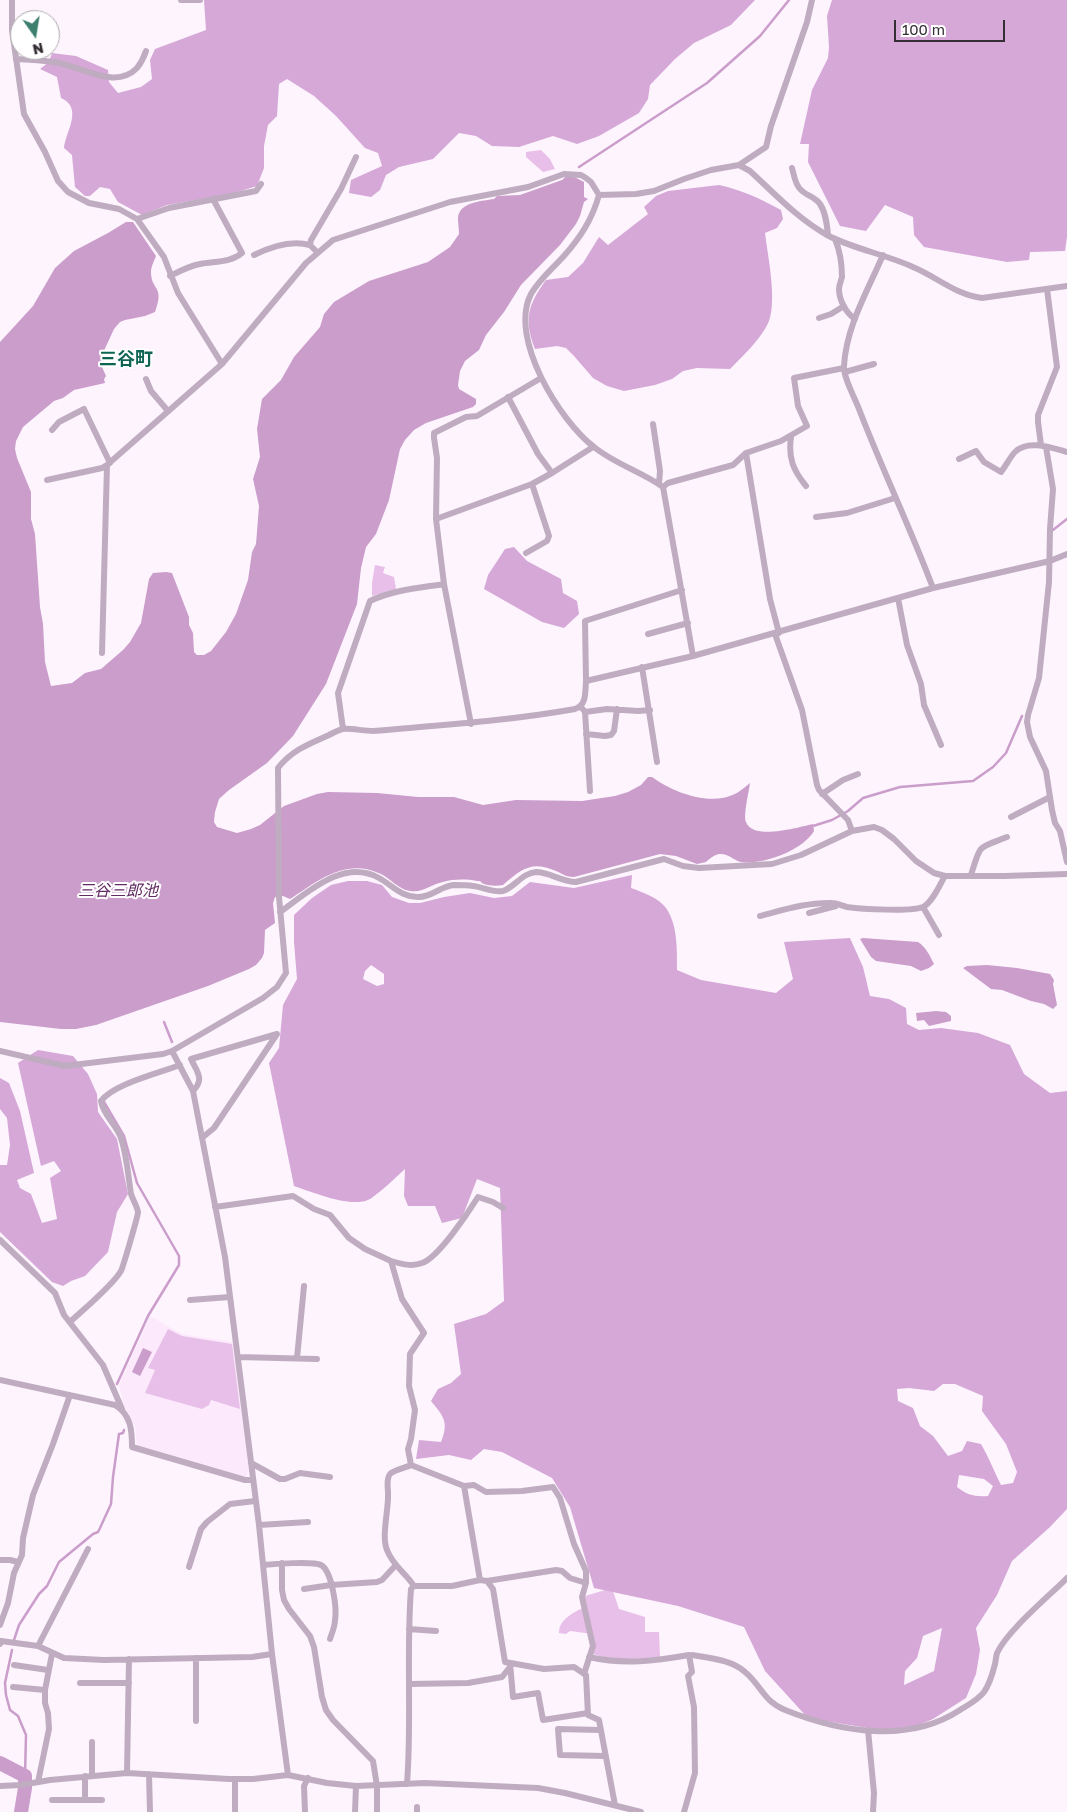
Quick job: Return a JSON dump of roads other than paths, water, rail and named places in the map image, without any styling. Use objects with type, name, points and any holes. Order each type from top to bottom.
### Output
[{"type":"street","points":[[181,0],[200,0]]},
{"type":"street","points":[[599,195],[636,194],[654,191],[712,170],[739,165],[766,147],[776,110],[807,22],[812,0]]},
{"type":"street","points":[[40,60],[115,78],[135,70],[146,51]]},
{"type":"street","points":[[16,60],[24,114],[45,152],[58,181],[68,192],[90,203],[119,209],[138,218],[164,257],[178,293],[222,364]]},
{"type":"street","points":[[310,245],[311,240],[341,189],[356,157]]},
{"type":"street","points":[[739,165],[750,171],[810,225],[835,239],[913,267],[940,280],[956,291],[971,297],[994,297],[1067,286]]},
{"type":"street","points":[[792,168],[800,190],[820,204],[827,223],[828,235]]},
{"type":"street","points":[[46,480],[102,468],[108,464],[222,364],[316,252],[332,240],[450,202],[528,187],[564,174],[582,175],[591,182],[599,195],[594,213],[585,230],[563,257],[541,279],[531,295],[526,308],[524,322],[527,339],[544,386],[566,418],[593,447],[619,463],[661,485],[733,464],[746,453],[791,437],[807,426],[798,406],[794,378],[874,364]]},
{"type":"street","points":[[138,218],[169,208],[256,191],[261,184]]},
{"type":"street","points":[[170,276],[183,269],[200,264],[229,260],[242,253],[213,199]]},
{"type":"street","points":[[835,239],[841,258],[842,277],[839,290],[844,306],[850,316],[855,319]]},
{"type":"street","points":[[254,255],[267,248],[301,242],[310,245],[316,252]]},
{"type":"street","points":[[883,255],[855,319],[848,340],[844,370],[933,588]]},
{"type":"street","points":[[1047,289],[1057,367],[1038,415],[1038,422],[1053,489],[1050,561],[1039,678],[1027,722],[1030,737],[1046,772],[1055,823],[1060,831],[1067,862]]},
{"type":"street","points":[[819,318],[831,314],[844,306]]},
{"type":"street","points":[[471,724],[444,584],[436,519],[437,458],[434,433],[466,417],[477,416],[541,378]]},
{"type":"street","points":[[146,379],[151,391],[168,411]]},
{"type":"street","points":[[508,397],[538,454],[552,473]]},
{"type":"street","points":[[52,430],[59,422],[84,409],[108,464],[102,653]]},
{"type":"street","points":[[653,424],[661,485],[693,656]]},
{"type":"street","points":[[791,437],[789,450],[796,473],[806,486]]},
{"type":"street","points":[[959,459],[976,451],[984,462],[1001,472],[1016,451],[1022,448],[1044,446],[1067,452]]},
{"type":"street","points":[[436,519],[532,484],[593,447]]},
{"type":"street","points":[[746,453],[777,633],[802,710],[815,779],[819,790],[848,820],[852,831]]},
{"type":"street","points":[[526,553],[547,541],[549,536],[532,484]]},
{"type":"street","points":[[816,517],[847,513],[895,498]]},
{"type":"street","points":[[586,682],[693,656],[933,588],[1050,561],[1067,554]]},
{"type":"street","points":[[343,729],[338,693],[370,601],[382,595],[395,592],[444,584]]},
{"type":"street","points":[[590,791],[583,710],[586,682],[585,622],[682,590]]},
{"type":"street","points":[[898,598],[907,645],[921,684],[924,705],[941,745]]},
{"type":"street","points":[[648,634],[688,623]]},
{"type":"street","points":[[642,667],[657,762]]},
{"type":"street","points":[[586,734],[611,735],[614,731],[616,709]]},
{"type":"street","points":[[0,1051],[65,1066],[172,1051],[263,998],[282,982],[287,965],[279,897],[278,768],[300,747],[343,729],[372,731],[440,724],[471,724],[583,710],[650,710]]},
{"type":"street","points":[[822,794],[843,780],[858,774]]},
{"type":"street","points":[[1011,817],[1050,797]]},
{"type":"street","points":[[280,912],[329,879],[344,873],[365,874],[377,877],[400,893],[416,898],[425,897],[455,885],[503,891],[532,872],[538,872],[568,882],[576,882],[664,859],[683,866],[699,868],[772,864],[801,855],[852,831],[874,827],[882,830],[894,839],[934,874],[945,876],[1067,874]]},
{"type":"street","points":[[971,875],[978,851],[982,846],[1007,837]]},
{"type":"street","points":[[809,913],[834,906],[914,909],[923,907],[928,903],[945,876]]},
{"type":"street","points":[[760,916],[822,903],[835,903],[845,907]]},
{"type":"street","points":[[923,907],[939,935]]},
{"type":"street","points":[[193,1091],[199,1085],[200,1079],[191,1059],[277,1034],[214,1128],[203,1138]]},
{"type":"street","points":[[172,1051],[193,1091],[216,1207],[238,1357],[259,1525],[272,1654],[288,1775]]},
{"type":"street","points":[[70,1322],[121,1271],[138,1212],[131,1194],[130,1177],[120,1136],[114,1123],[102,1108],[101,1101],[106,1094],[120,1087],[180,1065]]},
{"type":"street","points":[[216,1207],[293,1196],[314,1210],[330,1215],[349,1238],[365,1249],[390,1261],[405,1265],[421,1264],[431,1259],[478,1198],[493,1202],[503,1208]]},
{"type":"street","points":[[0,1240],[55,1293],[64,1315],[103,1365],[132,1427],[132,1447],[245,1480],[253,1480]]},
{"type":"street","points":[[390,1261],[402,1299],[424,1333],[410,1354],[409,1386],[415,1410],[408,1449],[411,1465]]},
{"type":"street","points":[[297,1358],[304,1286]]},
{"type":"street","points":[[190,1300],[230,1297]]},
{"type":"street","points":[[238,1357],[317,1359]]},
{"type":"street","points":[[0,1380],[116,1404],[122,1409]]},
{"type":"street","points":[[0,1625],[8,1603],[14,1573],[22,1555],[23,1538],[33,1495],[70,1395]]},
{"type":"street","points":[[251,1462],[280,1479],[300,1473],[330,1477]]},
{"type":"street","points":[[414,1586],[402,1570],[395,1566],[386,1548],[385,1535],[389,1504],[388,1478],[391,1473],[411,1465],[464,1486],[474,1486],[486,1492],[522,1491],[553,1487],[560,1498],[574,1544],[586,1571],[586,1583],[582,1597],[593,1646],[584,1674]]},
{"type":"street","points":[[464,1486],[483,1581],[493,1589],[505,1662],[510,1665],[544,1669],[574,1668],[584,1674],[586,1676],[588,1713]]},
{"type":"street","points":[[189,1567],[201,1528],[207,1522],[230,1504],[255,1501]]},
{"type":"street","points":[[259,1525],[308,1522]]},
{"type":"street","points":[[38,1646],[88,1549]]},
{"type":"street","points":[[0,1560],[18,1562]]},
{"type":"street","points":[[263,1565],[282,1563],[320,1564],[328,1573],[334,1595],[335,1620],[330,1638]]},
{"type":"street","points":[[282,1563],[284,1600],[310,1636],[314,1647],[326,1710],[333,1720],[373,1761],[377,1786],[377,1812]]},
{"type":"street","points":[[304,1589],[377,1582],[382,1580],[395,1566]]},
{"type":"street","points":[[414,1586],[452,1586],[556,1570],[562,1571],[570,1578],[586,1583]]},
{"type":"street","points":[[692,1654],[737,1666],[746,1672],[769,1702],[782,1709],[815,1721],[846,1728],[886,1732],[909,1731],[946,1718],[973,1702],[984,1692],[995,1664],[997,1653],[1010,1634],[1067,1578]]},
{"type":"street","points":[[408,1784],[409,1629],[411,1589],[414,1586]]},
{"type":"street","points":[[409,1629],[436,1631]]},
{"type":"street","points":[[0,1644],[1,1641],[38,1646],[64,1658],[104,1660],[252,1657],[272,1654]]},
{"type":"street","points":[[38,1782],[49,1729],[48,1713],[44,1703],[52,1654]]},
{"type":"street","points":[[589,1657],[622,1662],[653,1661],[689,1655],[692,1672],[688,1676],[694,1707],[695,1772],[684,1812]]},
{"type":"street","points":[[196,1658],[196,1721]]},
{"type":"street","points":[[127,1773],[129,1659]]},
{"type":"street","points":[[14,1665],[48,1670]]},
{"type":"street","points":[[409,1684],[468,1683],[502,1677],[510,1665]]},
{"type":"street","points":[[510,1665],[513,1697],[538,1693],[543,1720],[588,1713],[598,1720],[615,1805]]},
{"type":"street","points":[[80,1683],[128,1683]]},
{"type":"street","points":[[13,1686],[45,1690]]},
{"type":"street","points":[[600,1730],[558,1729],[560,1755],[605,1756]]},
{"type":"street","points":[[868,1730],[874,1793],[873,1812]]},
{"type":"street","points":[[85,1800],[92,1742]]},
{"type":"street","points":[[0,1786],[127,1773],[235,1779],[288,1775],[327,1783],[356,1786],[450,1784],[538,1788],[615,1805],[623,1810],[641,1812]]},
{"type":"street","points":[[149,1774],[150,1812]]},
{"type":"street","points":[[304,1812],[304,1786],[308,1778]]},
{"type":"street","points":[[235,1779],[235,1812]]},
{"type":"street","points":[[355,1812],[356,1786]]},
{"type":"street","points":[[52,1800],[102,1800]]},
{"type":"water","name":"三谷三郎池","points":[[569,174],[584,182],[584,197],[588,199],[584,202],[576,224],[560,245],[521,285],[504,312],[486,335],[479,350],[465,361],[460,371],[459,389],[476,399],[476,404],[473,407],[426,423],[414,430],[400,449],[389,500],[376,534],[366,547],[361,568],[357,604],[326,684],[293,736],[267,763],[219,799],[214,822],[217,827],[237,833],[260,825],[284,806],[328,792],[454,797],[483,805],[516,800],[582,801],[628,792],[641,785],[648,777],[652,777],[682,793],[716,799],[737,793],[750,783],[745,819],[750,828],[767,832],[813,824],[814,831],[809,838],[792,850],[761,861],[741,862],[719,854],[706,862],[697,864],[676,856],[660,854],[574,877],[548,868],[533,866],[521,871],[503,885],[498,886],[486,885],[480,881],[456,880],[439,883],[419,891],[410,891],[381,874],[368,869],[344,870],[332,873],[290,899],[283,896],[275,897],[273,903],[275,923],[265,930],[262,958],[249,969],[208,986],[96,1025],[76,1029],[61,1029],[0,1022],[0,342],[33,306],[55,268],[74,251],[126,222],[133,222],[156,256],[151,272],[159,297],[155,312],[120,322],[114,329],[102,355],[102,367],[106,376],[104,379],[105,383],[74,390],[63,398],[54,401],[23,427],[16,441],[17,458],[31,492],[31,519],[35,534],[45,662],[51,686],[72,683],[85,673],[101,669],[130,642],[141,623],[149,579],[153,573],[166,572],[172,573],[189,617],[189,625],[193,633],[194,652],[197,655],[204,655],[211,651],[226,632],[236,614],[248,580],[252,552],[256,544],[259,506],[253,479],[260,457],[257,429],[262,399],[281,380],[294,357],[320,327],[324,314],[334,302],[369,281],[428,262],[450,247],[459,234],[459,213],[467,205],[494,199],[497,196],[520,195],[562,180]]},
{"type":"water","points":[[860,939],[918,942],[926,949],[934,964],[921,971],[911,966],[876,961],[871,957]]},
{"type":"water","points":[[987,965],[1050,974],[1054,980],[1057,1005],[1053,1009],[1044,1004],[1002,990],[991,989],[963,968]]},
{"type":"water","points":[[946,1012],[951,1016],[951,1021],[929,1026],[924,1020],[917,1021],[916,1013]]},
{"type":"water","points":[[143,1348],[152,1352],[140,1376],[132,1372]]},
{"type":"waterway","points":[[579,167],[707,83],[760,36],[789,0]]},
{"type":"waterway","points":[[1053,530],[1067,519]]},
{"type":"waterway","points":[[813,826],[832,820],[848,811],[863,798],[900,787],[973,781],[993,767],[1006,753],[1022,716]]},
{"type":"waterway","points":[[164,1022],[172,1042]]},
{"type":"waterway","points":[[104,1102],[124,1136],[137,1183],[179,1256],[179,1265],[148,1316],[117,1384]]},
{"type":"waterway","points":[[14,1640],[19,1625],[39,1594],[47,1586],[59,1562],[98,1532],[111,1504],[119,1434],[123,1433],[124,1430]]},
{"type":"waterway","points":[[12,1650],[5,1683],[6,1695],[10,1710],[18,1716],[26,1735],[25,1776]]},
{"type":"waterway","points":[[0,1763],[25,1776],[21,1812]]},
{"type":"district","name":"三谷町","points":[[126,359]]}]
